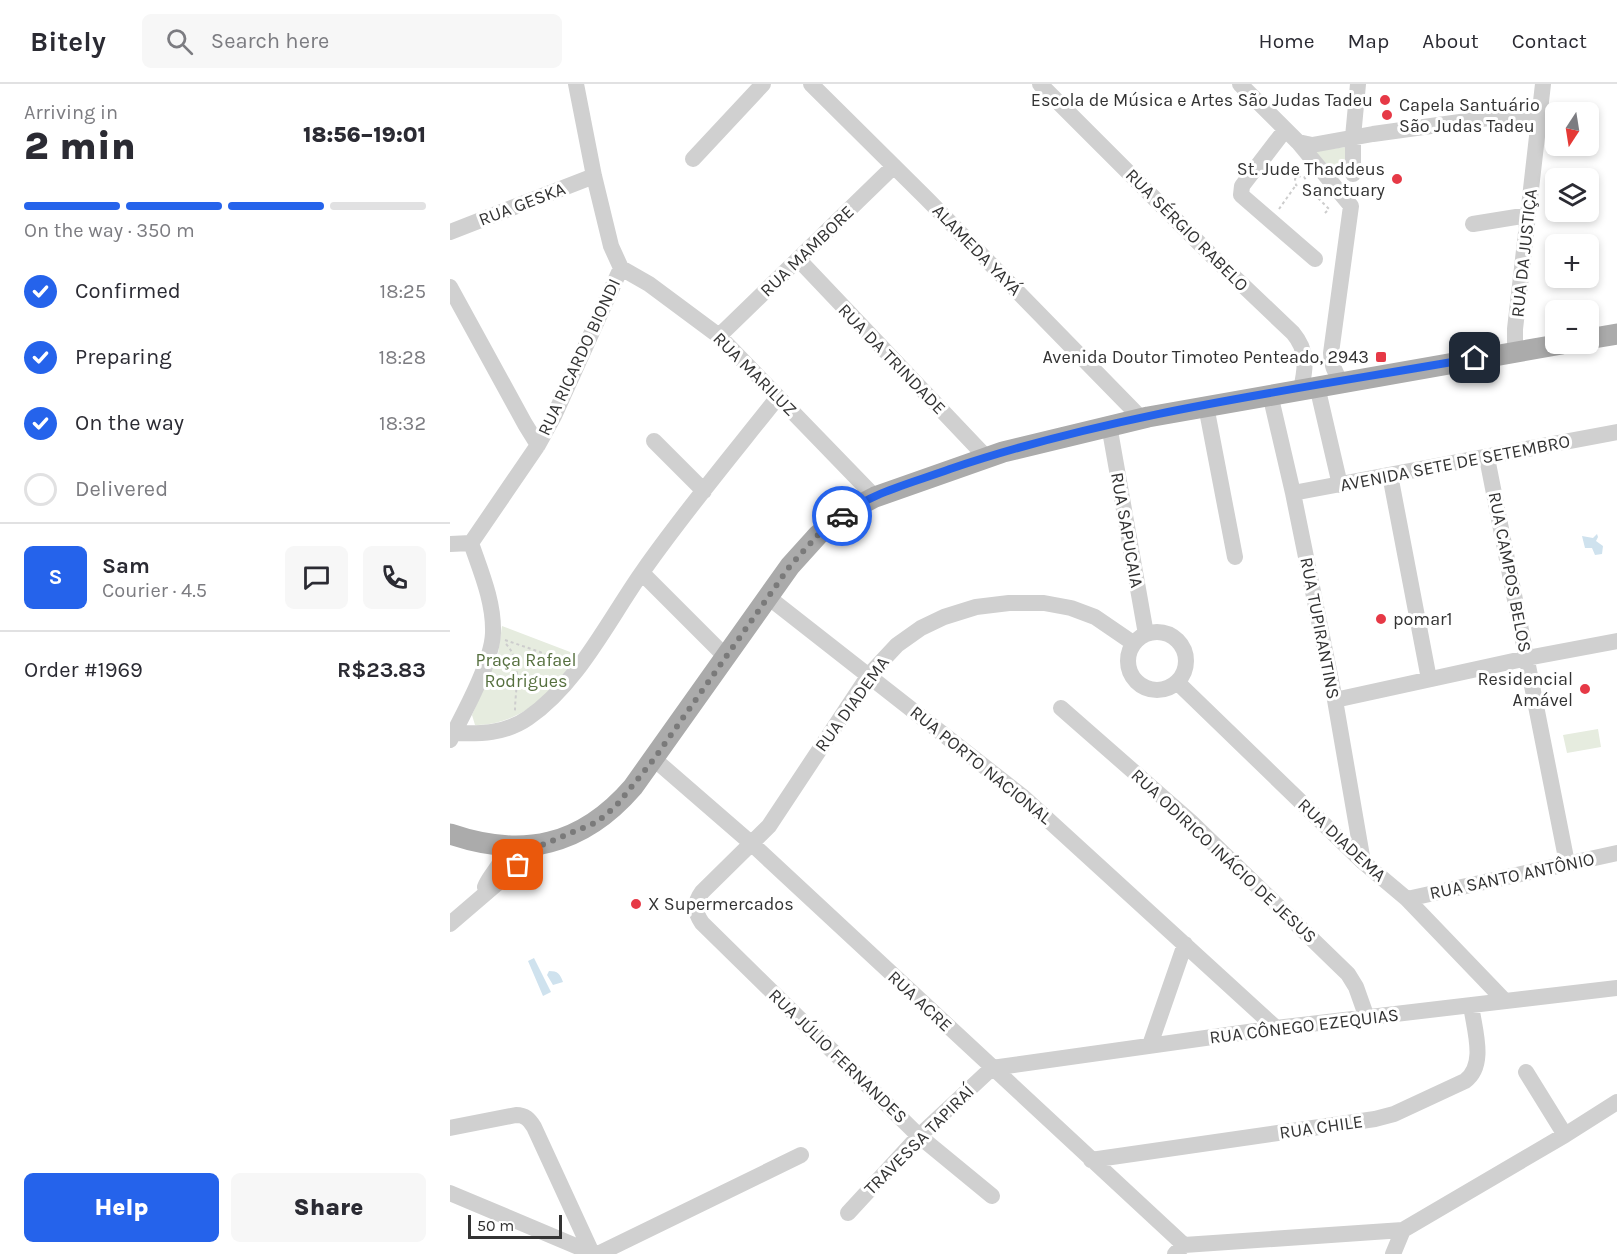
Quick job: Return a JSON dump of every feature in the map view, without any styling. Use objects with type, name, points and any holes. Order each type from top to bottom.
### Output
[{"type":"main road","points":[[1599,337],[1617,334]]},
{"type":"main road","points":[[450,834],[501,846],[542,845],[597,822],[616,806],[654,759],[790,566],[818,535],[846,513],[875,497],[986,457],[1108,425],[1341,381],[1545,347]]},
{"type":"street","name":"RUA RICARDO BIONDI","points":[[471,543],[538,445],[555,416],[621,268],[611,246],[594,176],[576,84]]},
{"type":"street","points":[[693,159],[763,84]]},
{"type":"street","name":"ALAMEDA YAYÁ","points":[[811,84],[1141,418]]},
{"type":"street","name":"RUA SÉRGIO RABELO","points":[[1040,84],[1210,254],[1293,333],[1299,340],[1305,357]]},
{"type":"street","points":[[1240,84],[1298,142],[1351,206],[1331,353],[1335,374],[1341,381]]},
{"type":"street","points":[[1353,174],[1353,137],[1358,84]]},
{"type":"street","name":"RUA DA JUSTIÇA","points":[[1515,351],[1515,329],[1543,84]]},
{"type":"street","points":[[1298,142],[1312,145],[1353,137],[1540,111]]},
{"type":"street","points":[[1285,130],[1240,190],[1241,195],[1315,259]]},
{"type":"street","name":"RUA MAMBORE","points":[[719,336],[894,166]]},
{"type":"street","name":"RUA GESKA","points":[[450,231],[594,176]]},
{"type":"street","points":[[1473,224],[1528,215]]},
{"type":"street","name":"RUA DA TRINDADE","points":[[799,260],[986,457]]},
{"type":"street","name":"RUA MARILUZ","points":[[621,268],[649,284],[719,336],[875,497]]},
{"type":"street","points":[[450,287],[538,445]]},
{"type":"street","points":[[1331,353],[1305,357],[1305,370],[1340,484]]},
{"type":"street","name":"RUA TUPIRANTINS","points":[[1270,394],[1293,493],[1335,700],[1363,862]]},
{"type":"street","points":[[450,544],[471,543],[492,612],[493,635],[488,658],[457,712],[452,737],[509,729],[548,703],[576,671],[669,534],[778,397]]},
{"type":"street","points":[[1206,406],[1235,557]]},
{"type":"street","name":"RUA SAPUCAIA","points":[[1108,425],[1140,639]]},
{"type":"street","name":"AVENIDA SETE DE SETEMBRO","points":[[1293,493],[1617,432]]},
{"type":"street","points":[[654,441],[704,491]]},
{"type":"street","name":"RUA CAMPOS BELOS","points":[[1487,458],[1568,863]]},
{"type":"street","points":[[1390,476],[1429,679]]},
{"type":"street","points":[[642,573],[726,657]]},
{"type":"street","name":"RUA PORTO NACIONAL","points":[[768,597],[1022,796],[1276,1028]]},
{"type":"street","name":"RUA DIADEMA","points":[[695,907],[696,899],[702,892],[769,826],[869,675],[897,645],[921,628],[944,617],[976,607],[1009,603],[1044,603],[1071,608],[1095,617],[1140,639]]},
{"type":"street","points":[[1156,632],[1166,633],[1181,645],[1185,654],[1185,664],[1177,682],[1160,689],[1141,685],[1130,670],[1128,661],[1140,639],[1156,632]]},
{"type":"street","points":[[1335,700],[1617,641]]},
{"type":"street","name":"RUA DIADEMA","points":[[1177,682],[1363,862],[1407,899],[1504,1000]]},
{"type":"street","name":"RUA ODIRICO INÁCIO DE JESUS","points":[[1061,708],[1191,822],[1343,969],[1356,987],[1367,1018]]},
{"type":"street","name":"RUA ACRE","points":[[654,759],[752,844],[1091,1160],[1179,1250]]},
{"type":"street","points":[[450,924],[542,845]]},
{"type":"street","points":[[482,896],[486,882],[503,859],[504,852],[501,846]]},
{"type":"street","name":"RUA SANTO ANTÔNIO","points":[[1407,899],[1617,853]]},
{"type":"street","name":"RUA JÚLIO FERNANDES","points":[[695,907],[702,922],[919,1136],[992,1196]]},
{"type":"street","points":[[1150,1046],[1185,944]]},
{"type":"street","name":"RUA CÔNEGO EZEQUIAS","points":[[992,1068],[1276,1028],[1617,988]]},
{"type":"street","name":"RUA CHILE","points":[[1091,1160],[1375,1119],[1394,1114],[1466,1081],[1472,1076],[1478,1059],[1471,1005]]},
{"type":"street","name":"TRAVESSA TAPIRAÍ","points":[[848,1213],[919,1136],[992,1068]]},
{"type":"street","points":[[1526,1072],[1565,1135]]},
{"type":"street","points":[[1179,1250],[1403,1230],[1612,1106]]},
{"type":"street","points":[[450,1128],[516,1114],[524,1115],[534,1127],[595,1254]]},
{"type":"street","points":[[450,1193],[595,1254],[801,1155]]},
{"type":"street","points":[[1393,1254],[1403,1230]]},
{"type":"path","points":[[1270,220],[1296,185],[1295,179],[1301,175],[1306,180],[1305,185],[1329,209],[1324,214]]},
{"type":"path","points":[[1296,185],[1301,187],[1305,185]]},
{"type":"path","points":[[516,715],[516,667],[510,649],[500,638],[540,652],[569,666]]},
{"type":"green space","points":[[1346,147],[1348,167],[1344,174],[1336,173],[1312,154],[1315,151]]},
{"type":"green space","name":"Praça Rafael Rodrigues","points":[[502,626],[578,655],[550,691],[531,707],[514,717],[495,723],[475,725],[472,715],[498,654]]},
{"type":"green space","points":[[1598,729],[1601,747],[1567,753],[1563,735]]},
{"type":"water","points":[[1597,534],[1596,541],[1603,546],[1602,554],[1595,555],[1592,548],[1585,548],[1582,536],[1593,538]]},
{"type":"water","points":[[534,958],[551,992],[543,996],[528,961]]},
{"type":"water","points":[[549,971],[558,974],[563,982],[553,985],[547,975]]},
{"type":"way so far","points":[[518,865],[542,845],[597,822],[616,806],[654,759],[790,566],[818,535],[842,516]]},
{"type":"place","name":"Escola de Música e Artes São Judas Tadeu","points":[[1385,100]]},
{"type":"place","name":"Capela Santuário São Judas Tadeu","points":[[1387,115]]},
{"type":"place","name":"St. Jude Thaddeus Sanctuary","points":[[1397,179]]},
{"type":"place","name":"Avenida Doutor Timoteo Penteado, 2943","points":[[1381,357]]},
{"type":"place","name":"pomar1","points":[[1381,619]]},
{"type":"place","name":"Residencial Amável","points":[[1585,689]]},
{"type":"place","name":"X Supermercados","points":[[636,904]]},
{"type":"route","points":[[842,516],[875,497],[921,479],[1003,452],[1093,429],[1475,358]]}]
